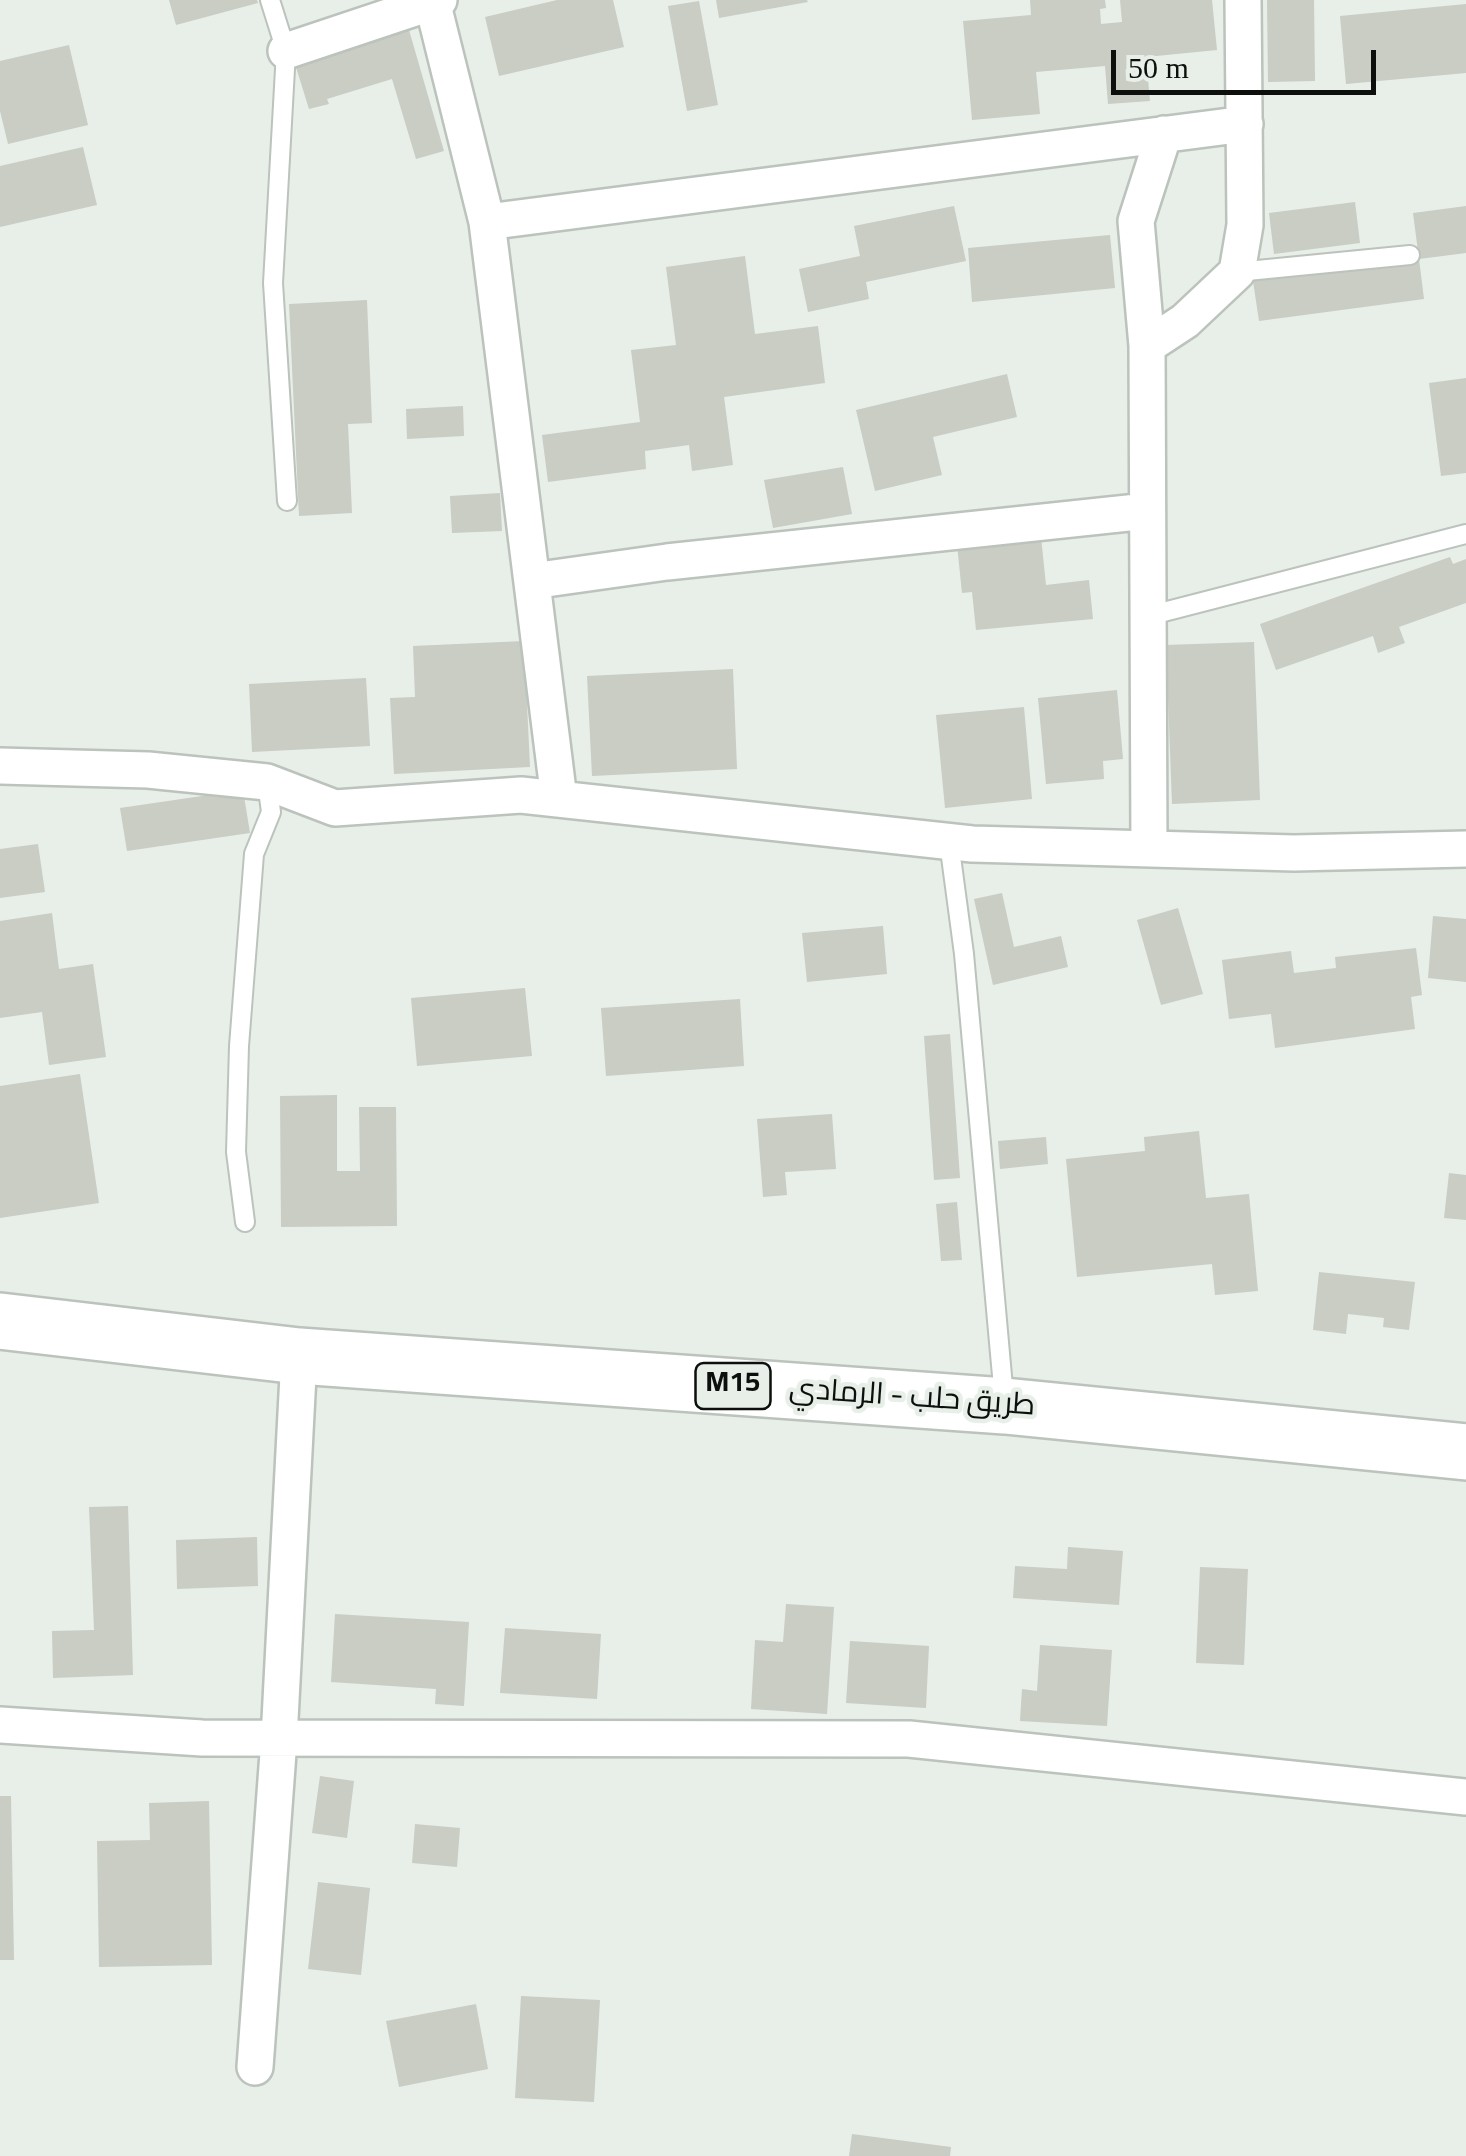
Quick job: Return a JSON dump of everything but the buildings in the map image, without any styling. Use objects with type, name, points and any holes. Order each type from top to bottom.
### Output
[{"type":"highway","name":"طريق حلب - الرمادي","points":[[0,1321],[300,1356],[1004,1406],[1466,1452]]},
{"type":"street","points":[[1147,346],[1185,322],[1237,272],[1245,224],[1244,0]]},
{"type":"street","points":[[286,52],[435,1],[487,222],[560,799]]},
{"type":"street","points":[[487,222],[1244,124]]},
{"type":"street","points":[[1149,849],[1147,346],[1136,222],[1164,134]]},
{"type":"street","points":[[532,581],[667,562],[1147,511]]},
{"type":"street","points":[[0,766],[148,770],[267,782],[335,808],[521,795],[949,842],[1294,853],[1466,849]]},
{"type":"street","points":[[254,2067],[279,1739],[300,1356]]},
{"type":"street","points":[[0,1725],[202,1738],[910,1739],[1466,1797]]},
{"type":"lane","points":[[270,0],[286,52],[274,282],[288,501]]},
{"type":"lane","points":[[1237,272],[1410,255]]},
{"type":"lane","points":[[1148,616],[1466,534]]},
{"type":"lane","points":[[245,1222],[236,1152],[239,1046],[254,854],[271,812],[267,782]]},
{"type":"lane","points":[[949,842],[964,954],[1004,1406]]}]
